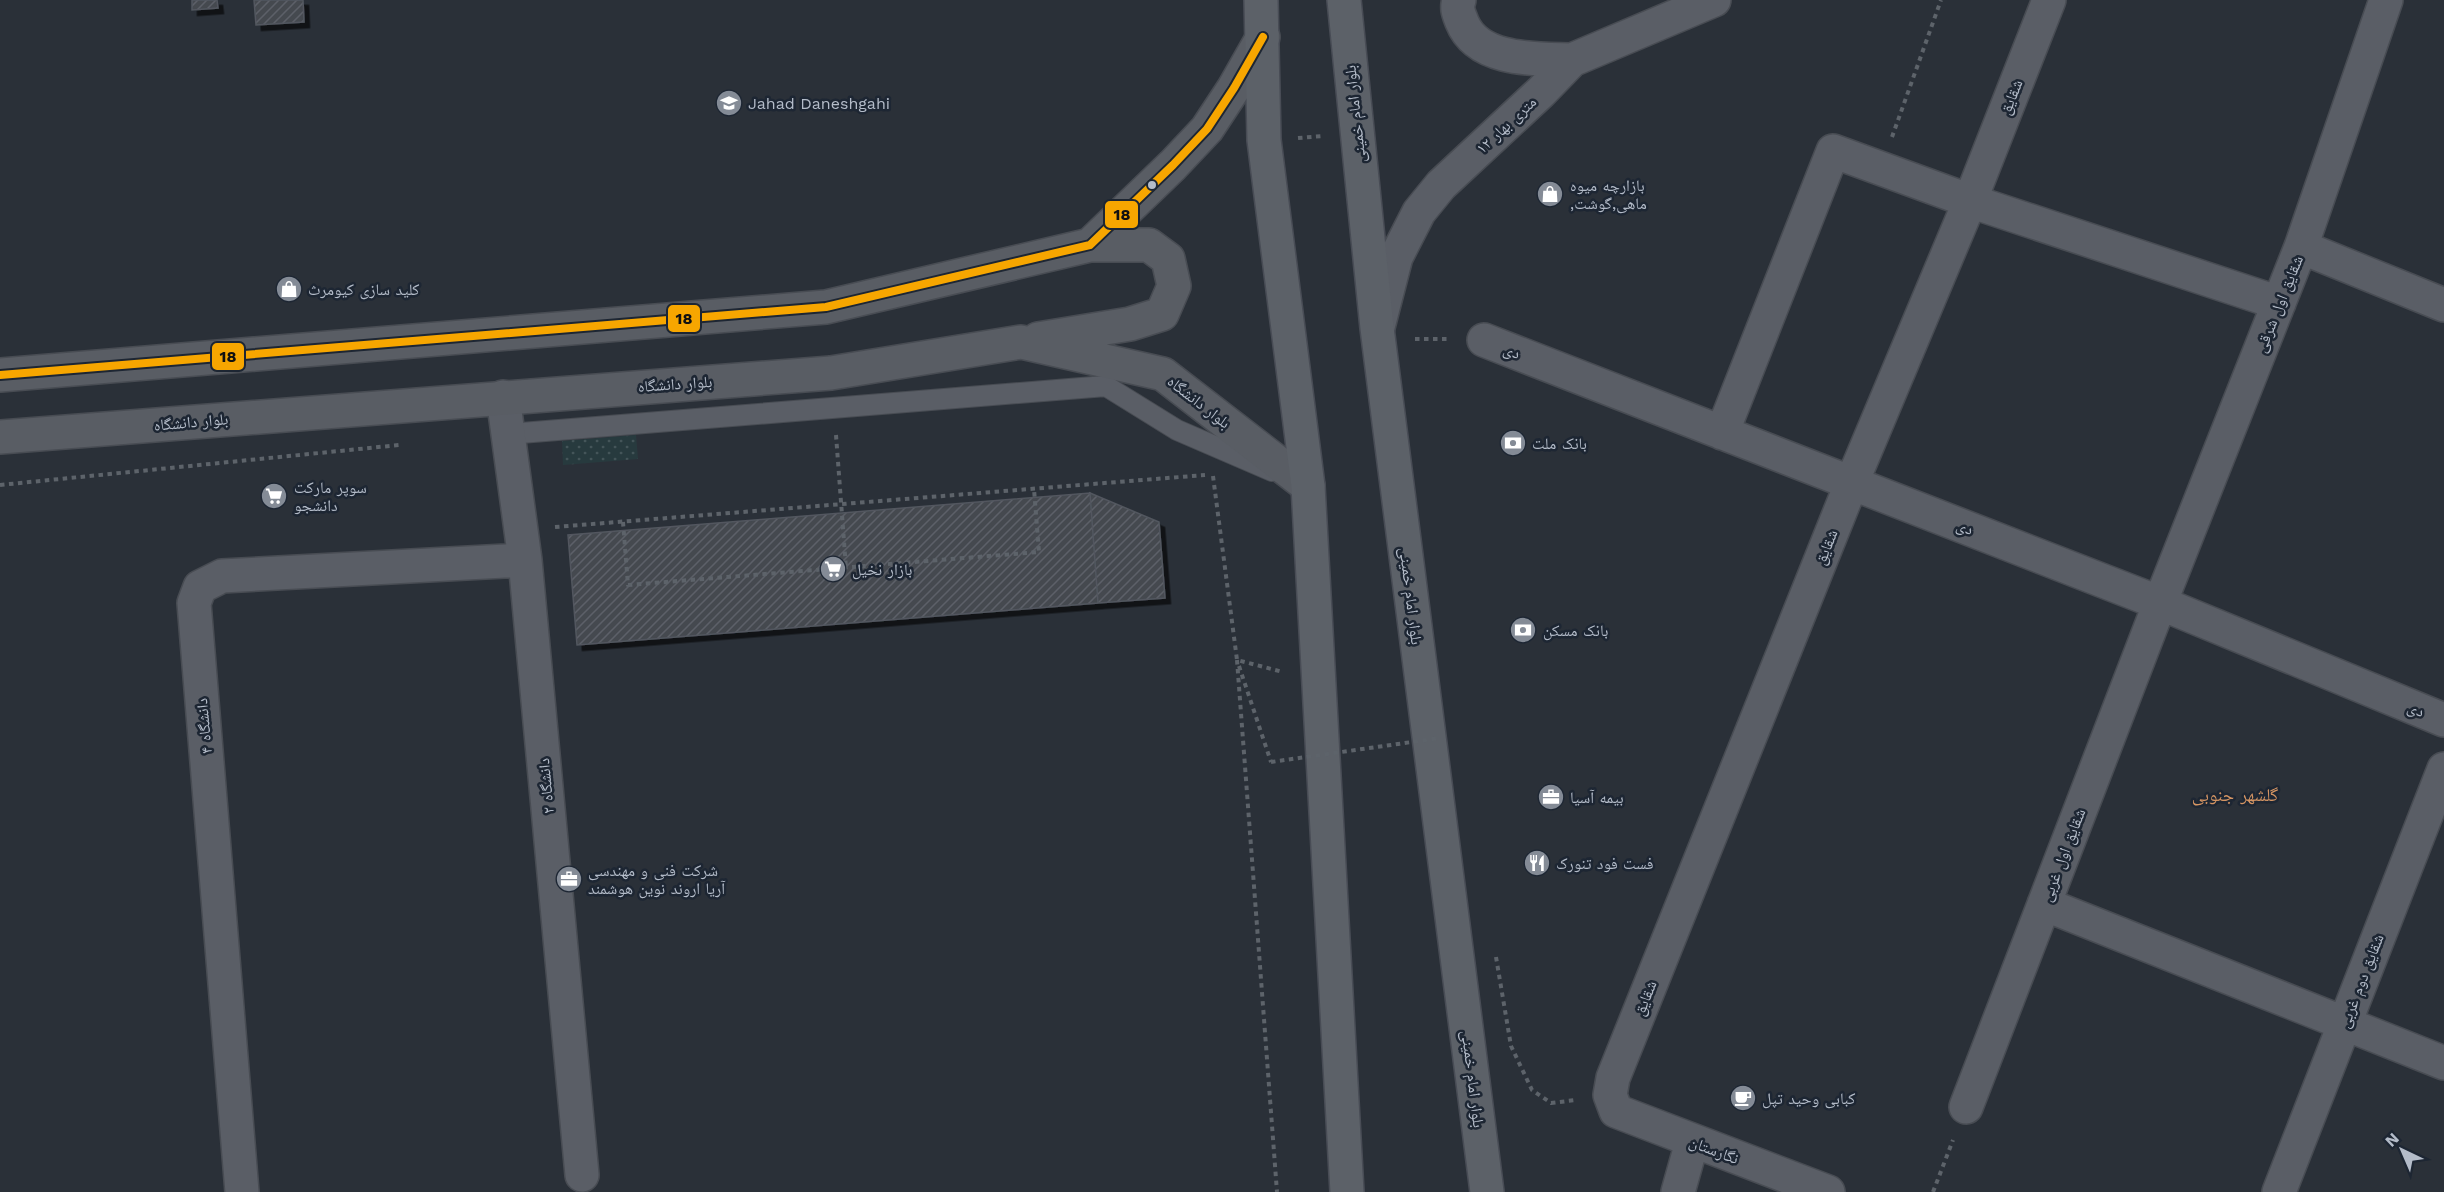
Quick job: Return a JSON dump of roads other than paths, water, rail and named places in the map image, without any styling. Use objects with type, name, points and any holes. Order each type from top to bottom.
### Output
[{"type":"main road","points":[[1261,0],[1264,140],[1308,486],[1347,1192]]},
{"type":"main road","name":"بلوار امام خمینی","points":[[1344,0],[1378,333],[1487,1192]]},
{"type":"main road","points":[[1090,245],[1207,129],[1263,37]]},
{"type":"main road","points":[[0,375],[826,307],[1090,245],[1149,245],[1168,259],[1174,286],[1162,314],[1130,324],[1021,342]]},
{"type":"main road","name":"بلوار دانشگاه","points":[[0,437],[831,373],[1021,342],[1163,374],[1308,486]]},
{"type":"street","points":[[1459,0],[1457,8],[1465,30],[1482,45],[1501,53],[1531,59],[1572,60]]},
{"type":"street","name":"۱۲ متری بهار","points":[[1378,333],[1396,256],[1419,212],[1441,185],[1572,60],[1714,0]]},
{"type":"street","name":"شقایق","points":[[1610,1095],[1617,1067],[1852,482],[1970,201],[2049,0]]},
{"type":"street","name":"شقایق اول شرقی","points":[[2160,603],[2301,247],[2386,0]]},
{"type":"street","points":[[1722,433],[1833,151],[1970,201],[2279,303]]},
{"type":"street","points":[[2301,247],[2444,305]]},
{"type":"street","name":"دی","points":[[1484,340],[2160,603],[2444,720]]},
{"type":"street","name":"دانشگاه ۲","points":[[503,397],[523,545],[582,1175]]},
{"type":"street","name":"دانشگاه ۴","points":[[242,1192],[194,603],[200,587],[222,576],[523,545]]},
{"type":"street","name":"شقایق اول غربی","points":[[1966,1107],[2160,603]]},
{"type":"street","name":"شقایق دوم غربی","points":[[2279,1192],[2444,769]]},
{"type":"street","points":[[2044,904],[2444,1063]]},
{"type":"street","name":"نگارستان","points":[[1610,1095],[1616,1111],[1692,1142],[1828,1192]]},
{"type":"street","points":[[1678,1192],[1692,1142]]},
{"type":"lane","points":[[508,434],[1106,386],[1177,430],[1308,486]]},
{"type":"place","name":"Jahad Daneshgahi","points":[[729,103]]},
{"type":"place","name":"بازارچه میوه ,ماهی,گوشت","points":[[1550,194]]},
{"type":"place","name":"کلید سازی کیومرث","points":[[289,289]]},
{"type":"place","name":"بانک ملت","points":[[1513,443]]},
{"type":"place","name":"سوپر مارکت دانشجو","points":[[274,496]]},
{"type":"place","name":"بازار نخیل","points":[[833,569]]},
{"type":"place","name":"بانک مسکن","points":[[1523,630]]},
{"type":"place","name":"بیمه آسیا","points":[[1551,797]]},
{"type":"place","name":"فست فود تنورک","points":[[1537,863]]},
{"type":"place","name":"شرکت فنی و مهندسی آریا اروند نوین هوشمند","points":[[569,879]]},
{"type":"place","name":"کبابی وحید تپل","points":[[1743,1098]]},
{"type":"district","name":"گلشهر جنوبی","points":[[2235,794]]}]
